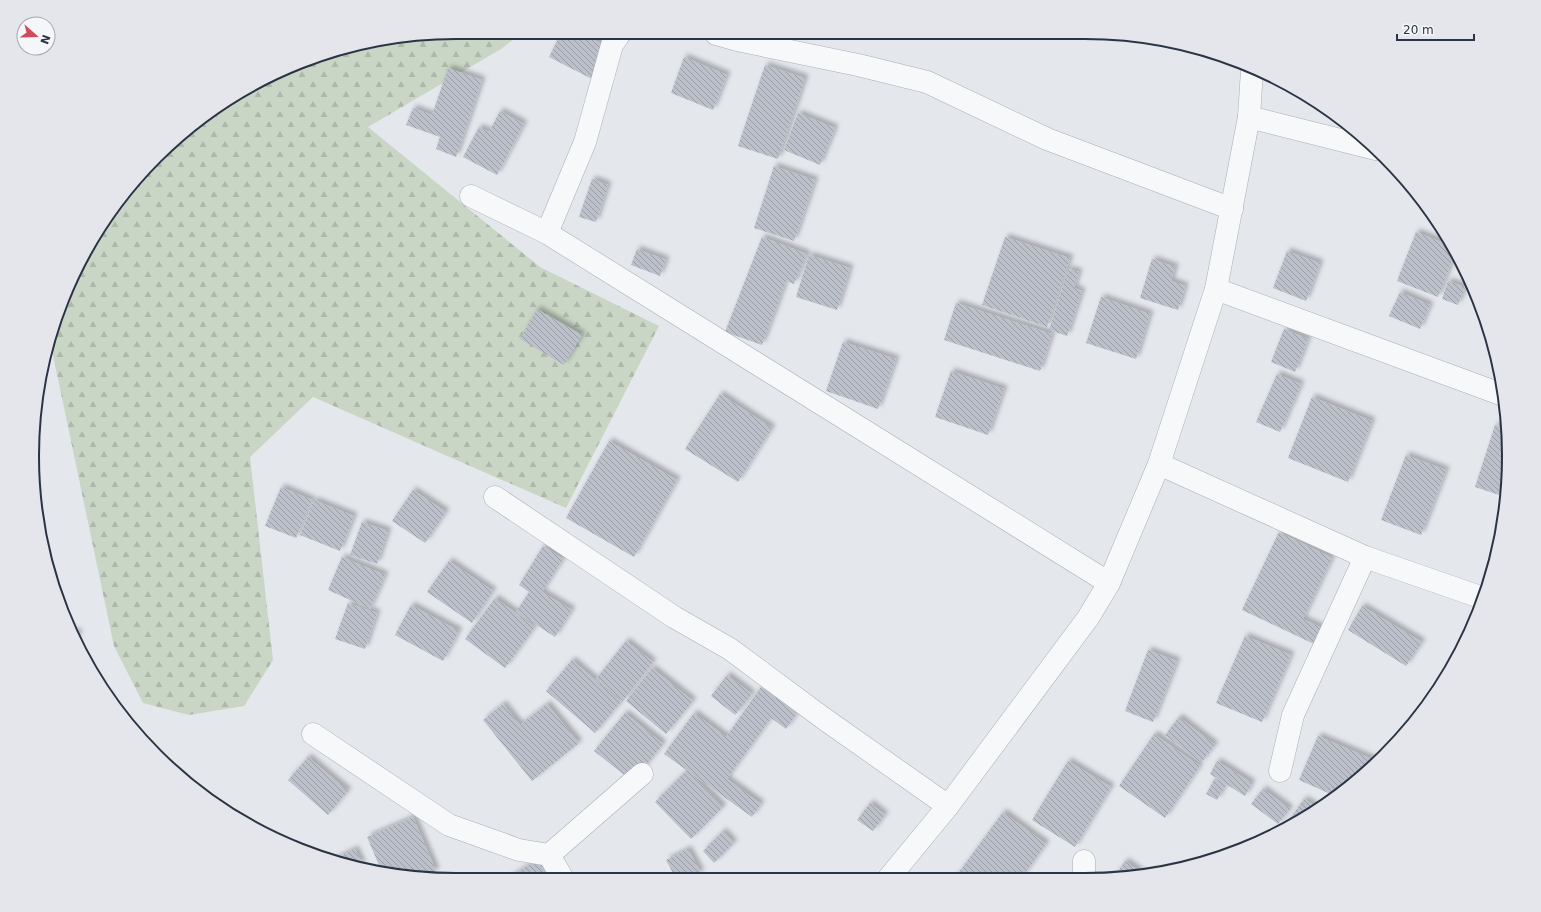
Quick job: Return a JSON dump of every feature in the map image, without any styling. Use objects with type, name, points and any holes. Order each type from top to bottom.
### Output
[{"type":"street","points":[[547,233],[585,142],[612,45],[616,39]]},
{"type":"street","points":[[734,39],[858,65],[927,82],[1047,139],[1232,209]]},
{"type":"street","points":[[893,873],[948,806],[1088,618],[1109,583],[1160,464],[1216,289],[1249,117],[1252,74]]},
{"type":"street","points":[[1249,117],[1364,146]]},
{"type":"street","points":[[471,196],[547,233],[1109,583]]},
{"type":"street","points":[[1216,289],[1497,394]]},
{"type":"street","points":[[1160,464],[1365,557],[1478,596]]},
{"type":"street","points":[[496,497],[674,617],[730,649],[948,806]]},
{"type":"street","points":[[1280,771],[1293,715],[1365,557]]},
{"type":"street","points":[[313,734],[449,825],[519,850],[549,855]]},
{"type":"street","points":[[549,855],[642,774]]},
{"type":"street","points":[[549,855],[560,873]]},
{"type":"green space","points":[[456,39],[514,39],[501,49],[368,127],[540,267],[659,326],[566,508],[313,397],[250,457],[273,660],[244,706],[189,715],[143,703],[114,646],[52,352],[71,296],[95,247],[109,224],[142,181],[181,142],[224,109],[247,95],[296,71],[348,53],[402,43]]},
{"type":"building","points":[[558,39],[592,39],[608,47],[592,79],[549,57]]},
{"type":"building","points":[[684,57],[727,75],[713,110],[671,93]]},
{"type":"building","points":[[765,65],[805,78],[778,159],[738,146]]},
{"type":"building","points":[[448,68],[482,80],[456,157],[436,149],[440,137],[406,125],[413,108],[432,115]]},
{"type":"building","points":[[500,111],[524,124],[497,175],[463,157],[479,127],[489,132]]},
{"type":"building","points":[[798,113],[835,128],[820,165],[784,150]]},
{"type":"building","points":[[774,166],[815,180],[794,241],[754,228]]},
{"type":"building","points":[[592,179],[608,185],[596,222],[579,217]]},
{"type":"building","points":[[1416,232],[1443,243],[1452,260],[1438,297],[1397,281]]},
{"type":"building","points":[[762,237],[807,254],[794,284],[786,281],[762,345],[725,332]]},
{"type":"building","points":[[1005,237],[1070,258],[1047,327],[982,305]]},
{"type":"building","points":[[637,249],[666,260],[660,276],[631,265]]},
{"type":"building","points":[[1287,251],[1320,263],[1306,301],[1273,288]]},
{"type":"building","points":[[809,255],[850,268],[837,310],[796,297]]},
{"type":"building","points":[[1152,259],[1175,267],[1171,281],[1185,286],[1178,310],[1140,298]]},
{"type":"building","points":[[1068,269],[1079,272],[1074,288],[1082,291],[1067,336],[1049,330]]},
{"type":"building","points":[[1448,281],[1465,287],[1458,305],[1442,299]]},
{"type":"building","points":[[1400,292],[1430,305],[1420,329],[1389,316]]},
{"type":"building","points":[[1101,297],[1150,314],[1136,359],[1086,343]]},
{"type":"building","points":[[956,303],[1052,334],[1040,371],[944,340]]},
{"type":"building","points":[[537,309],[582,335],[564,365],[520,339]]},
{"type":"building","points":[[1284,329],[1308,339],[1295,372],[1271,362]]},
{"type":"building","points":[[843,342],[896,359],[878,409],[826,391]]},
{"type":"building","points":[[951,371],[1004,389],[988,435],[935,417]]},
{"type":"building","points":[[1277,374],[1301,384],[1280,432],[1256,422]]},
{"type":"building","points":[[720,394],[772,428],[738,482],[685,449]]},
{"type":"building","points":[[1312,397],[1372,421],[1348,482],[1288,458]]},
{"type":"building","points":[[1495,425],[1501,427],[1502,456],[1500,495],[1475,487]]},
{"type":"building","points":[[609,441],[677,480],[634,557],[566,518]]},
{"type":"building","points":[[1406,455],[1446,470],[1421,535],[1381,520]]},
{"type":"building","points":[[281,487],[312,500],[296,538],[265,526]]},
{"type":"building","points":[[413,490],[446,512],[425,543],[392,521]]},
{"type":"building","points":[[314,500],[354,516],[340,551],[300,535]]},
{"type":"building","points":[[362,522],[388,531],[377,564],[350,555]]},
{"type":"building","points":[[1279,532],[1332,558],[1303,619],[1322,628],[1314,644],[1242,610]]},
{"type":"building","points":[[543,546],[563,559],[542,592],[572,610],[555,637],[516,612],[529,592],[519,585]]},
{"type":"building","points":[[342,557],[385,575],[370,609],[328,590]]},
{"type":"building","points":[[449,561],[493,591],[472,623],[427,592]]},
{"type":"building","points":[[495,598],[535,627],[505,668],[465,639]]},
{"type":"building","points":[[348,603],[377,613],[365,649],[335,639]]},
{"type":"building","points":[[411,605],[459,631],[443,661],[395,635]]},
{"type":"building","points":[[1362,606],[1422,642],[1406,666],[1348,630]]},
{"type":"building","points":[[1245,636],[1291,655],[1262,722],[1216,703]]},
{"type":"building","points":[[626,641],[653,662],[623,701],[596,679]]},
{"type":"building","points":[[1148,650],[1177,661],[1153,722],[1125,711]]},
{"type":"building","points":[[572,660],[621,702],[595,733],[546,691]]},
{"type":"building","points":[[652,668],[693,701],[666,734],[626,701]]},
{"type":"building","points":[[727,675],[752,694],[735,715],[711,696]]},
{"type":"building","points":[[761,687],[797,713],[786,729],[771,718],[727,779],[761,804],[752,817],[664,754],[694,713],[726,737]]},
{"type":"building","points":[[503,704],[520,725],[547,704],[579,743],[532,781],[483,720]]},
{"type":"building","points":[[625,713],[663,744],[633,782],[594,751]]},
{"type":"building","points":[[1179,717],[1215,745],[1201,763],[1165,735]]},
{"type":"building","points":[[1154,734],[1200,766],[1165,818],[1119,786]]},
{"type":"building","points":[[1318,736],[1372,759],[1330,794],[1299,780]]},
{"type":"building","points":[[308,757],[348,791],[328,815],[288,780]]},
{"type":"building","points":[[1068,761],[1111,787],[1075,847],[1032,820]]},
{"type":"building","points":[[1217,761],[1252,783],[1245,796],[1210,774]]},
{"type":"building","points":[[687,770],[723,807],[691,839],[655,802]]},
{"type":"building","points":[[1215,778],[1226,785],[1217,800],[1206,794]]},
{"type":"building","points":[[1263,789],[1290,809],[1278,824],[1251,804]]},
{"type":"building","points":[[1304,799],[1314,805],[1294,817],[1290,819]]},
{"type":"building","points":[[870,803],[885,815],[873,831],[857,820]]},
{"type":"building","points":[[1003,812],[1046,844],[1025,873],[958,873]]},
{"type":"building","points":[[413,817],[436,871],[429,872],[379,866],[367,837]]},
{"type":"building","points":[[723,831],[734,843],[714,863],[703,851]]},
{"type":"building","points":[[355,849],[361,862],[348,859],[340,856]]},
{"type":"building","points":[[688,849],[701,873],[673,873],[666,860]]},
{"type":"building","points":[[540,858],[549,873],[516,873]]},
{"type":"building","points":[[1125,861],[1137,869],[1118,871]]}]
